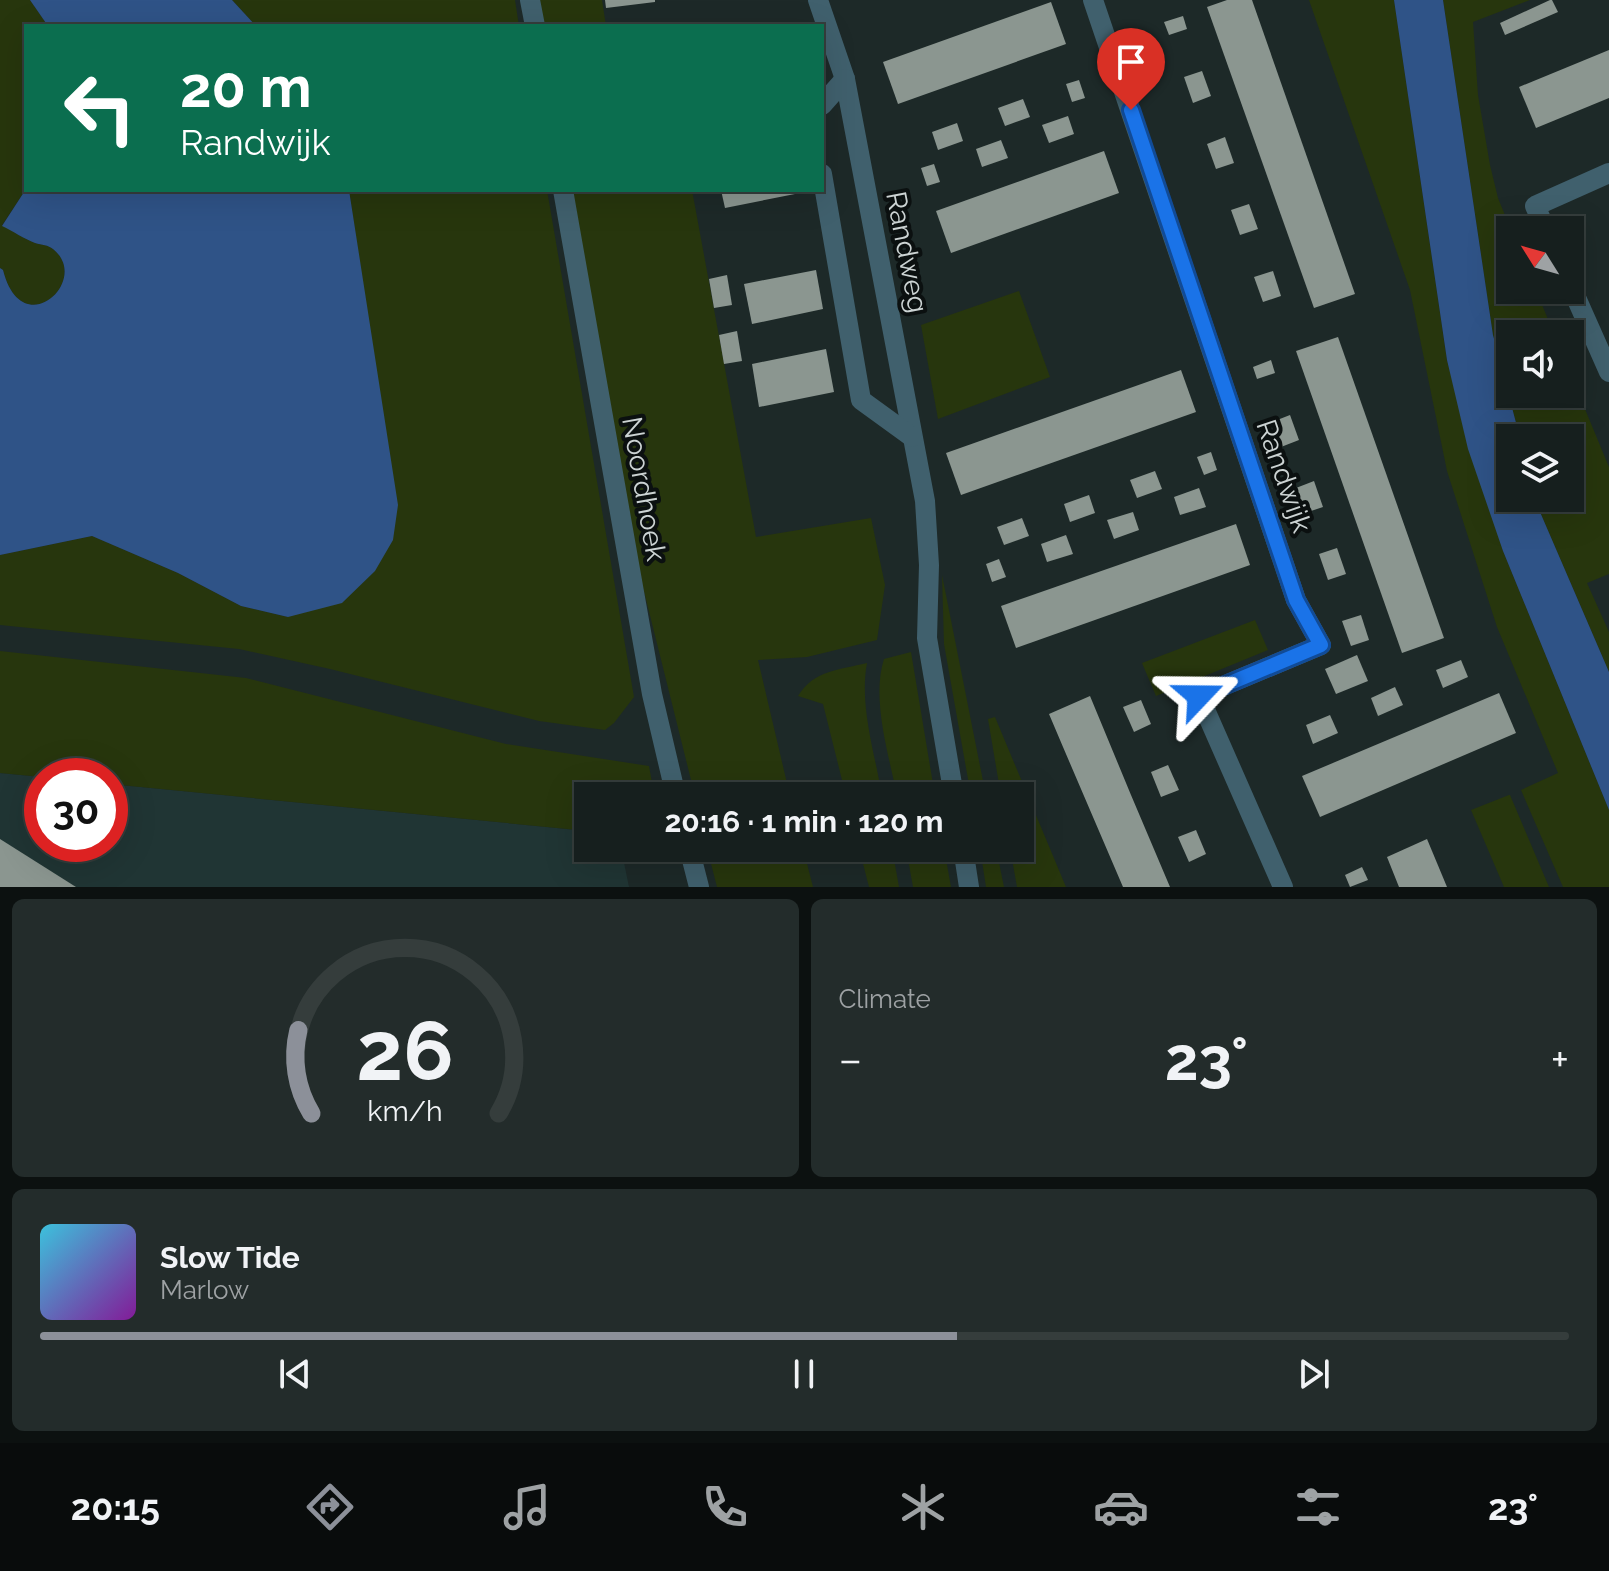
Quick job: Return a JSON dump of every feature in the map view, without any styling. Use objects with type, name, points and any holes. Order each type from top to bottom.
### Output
[{"type":"street","points":[[530,0],[535,24]]},
{"type":"street","name":"Randweg","points":[[818,0],[845,79],[926,514],[929,565],[927,638],[952,782]]},
{"type":"street","name":"Randwijk","points":[[1093,0],[1296,600],[1321,645],[1199,696],[1283,887]]},
{"type":"street","points":[[824,103],[845,79]]},
{"type":"street","points":[[1540,216],[1535,206],[1609,173]]},
{"type":"street","points":[[824,186],[861,400],[912,437]]},
{"type":"street","name":"Noordhoek","points":[[563,192],[652,694],[673,782]]},
{"type":"street","points":[[1579,304],[1609,372]]},
{"type":"street","points":[[693,862],[699,887]]},
{"type":"street","points":[[965,862],[969,887]]},
{"type":"shaded area","points":[[0,773],[24,775],[24,862],[128,862],[128,786],[574,830],[574,862],[624,862],[629,887],[0,887]]},
{"type":"green space","points":[[0,0],[30,0],[47,24],[24,24],[24,192],[2,225],[53,249],[63,262],[64,276],[59,289],[50,299],[37,304],[24,303],[12,292],[0,268]]},
{"type":"green space","points":[[232,0],[515,0],[519,24],[254,24]]},
{"type":"green space","points":[[540,0],[602,0],[606,24],[542,24]]},
{"type":"green space","points":[[1309,0],[1394,0],[1447,361],[1503,551],[1609,810],[1609,887],[1563,887],[1521,790],[1558,773],[1497,627],[1447,471],[1410,290]]},
{"type":"green space","points":[[1443,0],[1530,0],[1473,22],[1478,95],[1490,165],[1505,216],[1496,216],[1496,304],[1542,304],[1548,320],[1496,320],[1496,346]]},
{"type":"green space","points":[[349,192],[547,192],[634,697],[605,730],[539,721],[239,649],[0,625],[0,555],[92,536],[178,573],[241,606],[288,617],[366,304]]},
{"type":"green space","points":[[567,192],[692,192],[756,537],[871,518],[885,585],[877,640],[807,657],[758,660],[787,782],[692,782],[627,523]]},
{"type":"green space","points":[[1019,291],[1050,377],[938,419],[921,325]]},
{"type":"green space","points":[[1584,407],[1609,467],[1609,574],[1587,583],[1609,632],[1609,672],[1540,512],[1584,512],[1584,424],[1516,424],[1512,408]]},
{"type":"green space","points":[[942,575],[983,782],[969,782],[944,644]]},
{"type":"green space","points":[[1255,620],[1268,650],[1156,696],[1142,663]]},
{"type":"green space","points":[[0,651],[246,678],[506,744],[649,766],[652,782],[574,782],[574,830],[128,786],[128,758],[24,758],[24,775],[0,773]]},
{"type":"green space","points":[[911,652],[933,782],[894,782],[880,709],[880,675],[884,659]]},
{"type":"green space","points":[[867,663],[866,713],[879,782],[842,782],[823,704],[798,696],[819,676]]},
{"type":"green space","points":[[995,717],[1022,782],[999,782],[988,719]]},
{"type":"green space","points":[[1510,795],[1549,887],[1504,887],[1471,810]]},
{"type":"green space","points":[[1034,810],[1066,887],[1017,887],[1013,862],[1034,862]]},
{"type":"green space","points":[[711,862],[807,862],[813,887],[717,887]]},
{"type":"green space","points":[[863,862],[895,862],[899,887],[869,887]]},
{"type":"green space","points":[[909,862],[947,862],[951,887],[913,887]]},
{"type":"green space","points":[[982,862],[999,862],[1004,887],[986,887]]},
{"type":"water","points":[[30,0],[232,0],[254,24],[47,24]]},
{"type":"water","points":[[1394,0],[1443,0],[1496,346],[1496,408],[1512,408],[1516,424],[1496,424],[1496,512],[1540,512],[1609,672],[1609,810],[1503,551],[1468,449],[1447,360]]},
{"type":"water","points":[[24,192],[349,192],[398,505],[393,540],[375,571],[342,603],[288,617],[241,606],[178,573],[92,536],[0,555],[0,268],[12,292],[24,303],[37,304],[50,299],[59,289],[64,276],[63,262],[53,249],[2,226]]},
{"type":"building","points":[[605,0],[655,0],[655,2],[606,8]]},
{"type":"building","points":[[1227,0],[1252,0],[1355,294],[1314,308],[1207,7]]},
{"type":"building","points":[[1550,0],[1558,12],[1505,35],[1500,23]]},
{"type":"building","points":[[1051,2],[1066,44],[898,104],[883,62]]},
{"type":"building","points":[[1183,16],[1187,29],[1169,35],[1164,22]]},
{"type":"building","points":[[1609,50],[1609,98],[1536,128],[1519,87]]},
{"type":"building","points":[[1202,71],[1211,96],[1193,103],[1184,77]]},
{"type":"building","points":[[1079,80],[1085,98],[1072,102],[1066,84]]},
{"type":"building","points":[[1023,99],[1030,117],[1005,126],[998,108]]},
{"type":"building","points":[[1068,116],[1074,134],[1049,143],[1042,125]]},
{"type":"building","points":[[957,123],[963,141],[938,150],[932,132]]},
{"type":"building","points":[[1225,137],[1234,163],[1216,169],[1207,144]]},
{"type":"building","points":[[1001,140],[1008,158],[982,167],[976,149]]},
{"type":"building","points":[[1104,151],[1119,193],[951,253],[936,211]]},
{"type":"building","points":[[934,164],[940,182],[927,186],[921,168]]},
{"type":"building","points":[[721,192],[800,193],[725,208]]},
{"type":"building","points":[[1249,204],[1258,229],[1240,235],[1231,210]]},
{"type":"building","points":[[816,270],[823,309],[752,324],[744,284]]},
{"type":"building","points":[[1273,271],[1281,296],[1263,302],[1254,277]]},
{"type":"building","points":[[727,275],[732,305],[714,308],[709,279]]},
{"type":"building","points":[[737,331],[742,361],[724,364],[719,335]]},
{"type":"building","points":[[1338,337],[1444,638],[1402,653],[1296,351]]},
{"type":"building","points":[[826,349],[834,392],[759,407],[752,364]]},
{"type":"building","points":[[1271,360],[1275,373],[1257,379],[1253,367]]},
{"type":"building","points":[[1181,370],[1196,412],[961,495],[946,453]]},
{"type":"building","points":[[1290,415],[1299,440],[1281,447],[1272,422]]},
{"type":"building","points":[[1211,452],[1217,470],[1204,475],[1197,457]]},
{"type":"building","points":[[1155,471],[1162,489],[1137,498],[1130,480]]},
{"type":"building","points":[[1314,481],[1323,507],[1305,513],[1296,488]]},
{"type":"building","points":[[1199,488],[1206,507],[1180,515],[1174,497]]},
{"type":"building","points":[[1089,495],[1095,513],[1070,522],[1064,504]]},
{"type":"building","points":[[1133,512],[1139,530],[1114,539],[1107,520]]},
{"type":"building","points":[[1022,518],[1029,536],[1004,545],[997,527]]},
{"type":"building","points":[[1236,524],[1250,565],[1016,648],[1001,606]]},
{"type":"building","points":[[1066,535],[1073,554],[1047,562],[1041,544]]},
{"type":"building","points":[[1337,548],[1346,574],[1328,580],[1319,554]]},
{"type":"building","points":[[999,559],[1006,577],[992,582],[986,564]]},
{"type":"building","points":[[1361,615],[1369,640],[1351,646],[1342,621]]},
{"type":"building","points":[[1357,655],[1368,681],[1336,694],[1325,669]]},
{"type":"building","points":[[1461,660],[1468,677],[1443,688],[1436,670]]},
{"type":"building","points":[[1395,687],[1403,705],[1378,716],[1371,698]]},
{"type":"building","points":[[1499,693],[1516,733],[1320,817],[1302,776]]},
{"type":"building","points":[[1090,696],[1170,887],[1123,887],[1049,714]]},
{"type":"building","points":[[1141,700],[1151,724],[1134,732],[1123,707]]},
{"type":"building","points":[[1330,715],[1338,733],[1313,744],[1306,725]]},
{"type":"building","points":[[1168,765],[1179,790],[1161,797],[1151,772]]},
{"type":"building","points":[[1196,830],[1206,854],[1189,862],[1178,837]]},
{"type":"building","points":[[0,839],[24,854],[24,862],[36,862],[76,887],[0,887]]},
{"type":"building","points":[[1427,839],[1447,887],[1399,887],[1387,857]]},
{"type":"building","points":[[1362,867],[1368,880],[1350,887],[1345,875]]},
{"type":"route","points":[[1131,110],[1296,600],[1321,645],[1199,696]]}]
